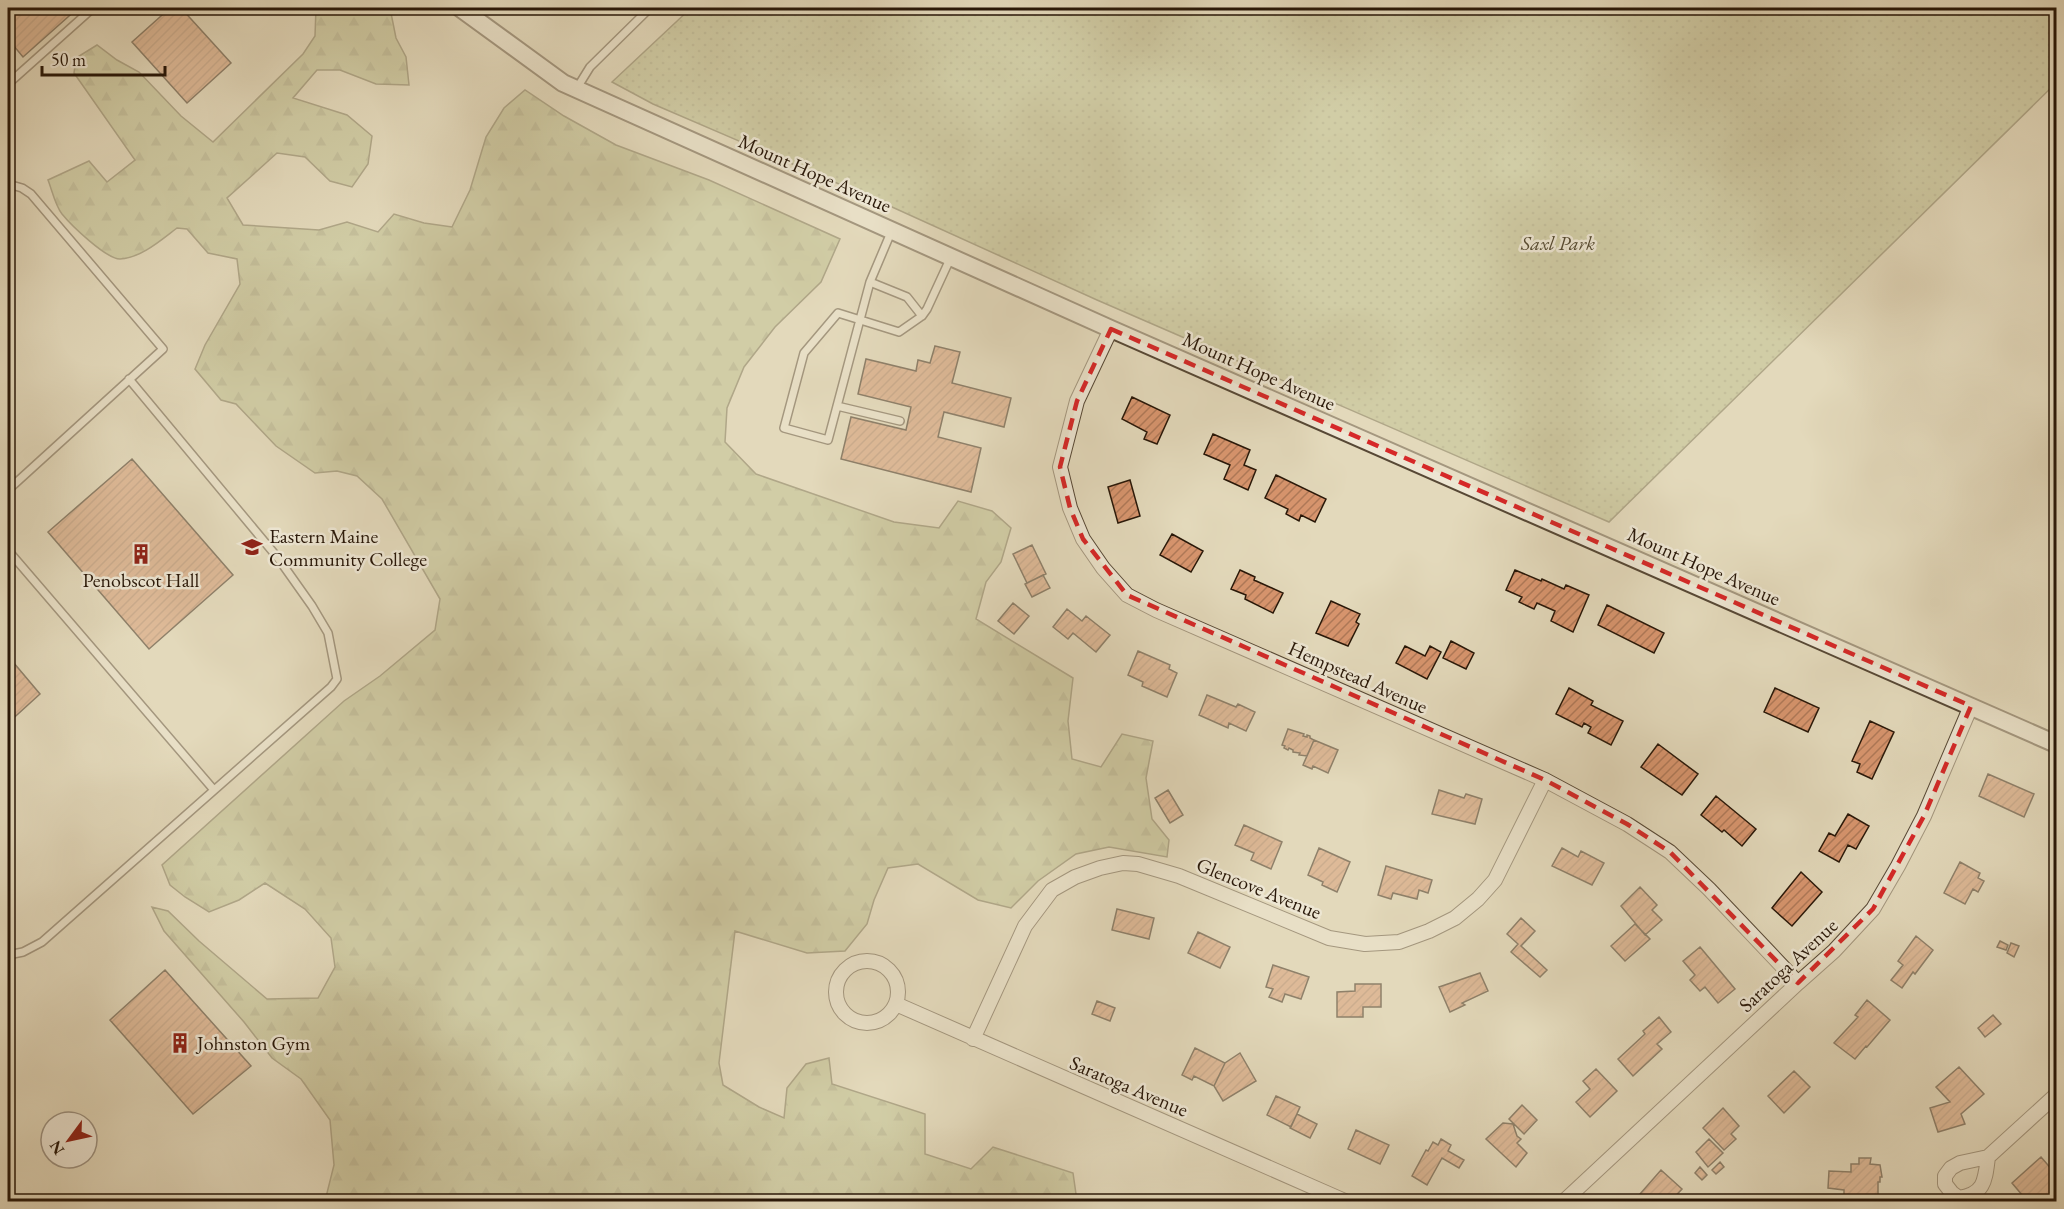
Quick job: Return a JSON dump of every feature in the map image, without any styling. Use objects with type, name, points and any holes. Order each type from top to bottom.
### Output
[{"type":"street","name":"Mount Hope Avenue","points":[[460,8],[563,83],[1112,329],[2056,744]]},
{"type":"street","name":"Hempstead Avenue","points":[[1112,329],[1077,401],[1060,467],[1070,508],[1083,539],[1102,568],[1127,595],[1156,610],[1545,780],[1627,824],[1670,852],[1798,983]]},
{"type":"street","name":"Saratoga Avenue","points":[[1563,1202],[1834,951],[1873,909],[1924,816],[1971,706]]},
{"type":"street","name":"Glencove Avenue","points":[[973,1040],[1025,926],[1052,890],[1075,877],[1123,863],[1138,864],[1179,876],[1329,938],[1365,944],[1399,942],[1430,931],[1455,918],[1495,880],[1545,780]]},
{"type":"street","points":[[876,962],[893,974],[898,994],[896,1004],[883,1019],[864,1023],[854,1020],[846,1014],[837,997],[840,977],[855,963],[876,962]]},
{"type":"street","name":"Saratoga Avenue","points":[[896,1004],[973,1040],[1347,1202]]},
{"type":"street","points":[[1988,1157],[2056,1095]]},
{"type":"lane","points":[[8,84],[93,8]]},
{"type":"lane","points":[[577,89],[590,67],[650,8]]},
{"type":"lane","points":[[8,184],[22,188],[31,194],[163,349],[8,490]]},
{"type":"lane","points":[[892,230],[870,282],[859,319],[828,440],[784,428],[804,353],[838,313],[859,319],[899,332],[927,309],[951,257]]},
{"type":"lane","points":[[870,282],[908,297],[921,316]]},
{"type":"lane","points":[[8,955],[23,952],[42,942],[331,687],[337,679],[333,649],[319,616],[278,558],[129,379]]},
{"type":"lane","points":[[837,406],[900,421]]},
{"type":"lane","points":[[12,555],[214,790]]},
{"type":"highlighted area","points":[[1111,329],[1971,706],[1924,816],[1873,909],[1798,983],[1670,852],[1627,824],[1545,780],[1127,595],[1083,539],[1070,508],[1060,467],[1077,401]]},
{"type":"green space","points":[[316,8],[390,8],[396,38],[406,57],[409,85],[376,84],[340,70],[317,70],[293,98],[347,115],[372,136],[368,164],[352,187],[330,181],[305,157],[277,153],[227,198],[243,225],[319,230],[347,222],[378,232],[394,214],[424,223],[452,227],[470,190],[486,137],[504,108],[525,90],[564,116],[616,145],[709,180],[840,239],[821,282],[775,327],[744,367],[727,408],[725,442],[756,474],[894,522],[939,528],[958,501],[992,511],[1011,528],[1001,562],[986,582],[976,619],[1073,678],[1068,721],[1072,759],[1101,767],[1122,734],[1153,741],[1146,778],[1152,819],[1169,840],[1167,857],[1109,847],[1076,854],[1038,881],[1011,908],[978,900],[918,864],[888,868],[874,900],[867,924],[845,951],[807,953],[735,931],[719,1063],[723,1085],[759,1107],[784,1118],[787,1088],[806,1064],[829,1058],[832,1084],[925,1114],[925,1154],[971,1169],[993,1147],[1073,1173],[1077,1201],[325,1201],[334,1165],[330,1120],[301,1079],[272,1058],[244,1022],[164,931],[152,907],[168,911],[199,941],[267,999],[318,998],[335,967],[331,938],[305,909],[265,883],[239,900],[209,912],[170,885],[162,865],[344,701],[380,676],[435,630],[440,599],[382,499],[357,476],[337,471],[315,473],[276,446],[236,404],[221,400],[195,369],[205,345],[240,284],[237,259],[208,253],[187,229],[177,228],[143,252],[128,258],[114,258],[89,241],[62,214],[48,180],[89,161],[107,182],[135,160],[74,73],[76,58],[97,45],[117,60],[139,72],[181,116],[213,142],[303,54],[315,36]]},
{"type":"green space","name":"Saxl Park","points":[[691,8],[1251,8],[1258,14],[1266,8],[2056,8],[2056,83],[1609,522],[1097,300],[881,202],[653,104],[612,82]]},
{"type":"building","points":[[8,8],[78,8],[23,57],[8,39]]},
{"type":"building","points":[[170,8],[181,8],[231,63],[187,103],[132,42]]},
{"type":"building","points":[[935,346],[960,352],[952,383],[1011,398],[1004,427],[944,412],[938,437],[981,448],[971,492],[841,459],[851,417],[906,430],[911,407],[858,394],[866,359],[916,371],[918,360],[930,363]]},
{"type":"building","points":[[1132,397],[1170,415],[1157,444],[1144,439],[1147,432],[1122,419]]},
{"type":"building","points":[[1213,434],[1250,450],[1244,465],[1256,470],[1248,490],[1224,479],[1230,465],[1204,454]]},
{"type":"building","name":"Penobscot Hall","points":[[132,459],[233,575],[149,649],[48,532]]},
{"type":"building","points":[[1276,475],[1326,499],[1315,522],[1301,515],[1299,521],[1286,514],[1288,509],[1265,498]]},
{"type":"building","points":[[1130,480],[1140,516],[1118,523],[1108,487]]},
{"type":"building","points":[[1172,534],[1203,551],[1191,572],[1160,555]]},
{"type":"building","points":[[1032,545],[1046,574],[1027,583],[1013,554]]},
{"type":"building","points":[[1240,570],[1255,577],[1254,580],[1283,593],[1273,613],[1245,599],[1246,595],[1231,589]]},
{"type":"building","points":[[1515,570],[1564,589],[1566,585],[1589,595],[1573,632],[1551,621],[1555,611],[1537,603],[1534,609],[1519,602],[1522,597],[1506,590]]},
{"type":"building","points":[[1043,575],[1050,588],[1032,597],[1025,584]]},
{"type":"building","points":[[1331,601],[1360,614],[1356,622],[1359,624],[1348,646],[1316,633]]},
{"type":"building","points":[[1013,603],[1029,616],[1014,634],[998,621]]},
{"type":"building","points":[[1607,605],[1664,633],[1654,653],[1598,625]]},
{"type":"building","points":[[1067,609],[1082,621],[1086,616],[1110,635],[1096,652],[1073,633],[1068,639],[1053,627]]},
{"type":"building","points":[[1451,641],[1474,653],[1466,669],[1443,658]]},
{"type":"building","points":[[1405,646],[1425,656],[1430,646],[1441,652],[1427,679],[1396,663]]},
{"type":"building","points":[[1138,651],[1170,665],[1169,669],[1177,673],[1167,697],[1142,686],[1143,682],[1128,675]]},
{"type":"building","points":[[8,656],[40,694],[8,723]]},
{"type":"building","points":[[1569,688],[1593,701],[1591,705],[1623,721],[1611,745],[1588,733],[1591,727],[1584,723],[1582,727],[1556,714]]},
{"type":"building","points":[[1775,688],[1819,708],[1808,732],[1764,712]]},
{"type":"building","points":[[1207,695],[1236,707],[1238,704],[1255,712],[1246,731],[1229,723],[1228,728],[1199,715]]},
{"type":"building","points":[[1870,721],[1894,732],[1872,779],[1857,772],[1860,764],[1852,761]]},
{"type":"building","points":[[1288,729],[1304,734],[1303,736],[1310,736],[1314,740],[1307,756],[1284,748],[1285,746],[1282,745]]},
{"type":"building","points":[[1314,740],[1338,750],[1328,773],[1313,766],[1312,769],[1303,765]]},
{"type":"building","points":[[1658,744],[1698,774],[1682,795],[1641,767]]},
{"type":"building","points":[[1988,774],[2034,794],[2024,817],[1979,796]]},
{"type":"building","points":[[1168,790],[1183,815],[1170,823],[1155,798]]},
{"type":"building","points":[[1439,790],[1464,798],[1466,794],[1482,799],[1475,824],[1432,814]]},
{"type":"building","points":[[1716,796],[1756,829],[1742,846],[1724,830],[1722,832],[1701,815]]},
{"type":"building","points":[[1848,814],[1869,826],[1856,849],[1848,845],[1839,862],[1819,851],[1829,833],[1835,836]]},
{"type":"building","points":[[1244,825],[1282,842],[1271,869],[1251,860],[1254,853],[1235,845]]},
{"type":"building","points":[[1319,848],[1350,862],[1337,892],[1308,875]]},
{"type":"building","points":[[1562,848],[1578,857],[1581,851],[1604,863],[1592,885],[1552,866]]},
{"type":"building","points":[[1960,862],[1980,873],[1978,878],[1984,881],[1978,892],[1973,889],[1965,904],[1944,893]]},
{"type":"building","points":[[1386,866],[1432,880],[1428,893],[1419,890],[1417,899],[1393,893],[1391,899],[1378,895]]},
{"type":"building","points":[[1801,872],[1822,892],[1792,926],[1772,908]]},
{"type":"building","points":[[1640,887],[1657,905],[1652,910],[1662,920],[1645,935],[1621,906]]},
{"type":"building","points":[[1117,909],[1154,918],[1149,939],[1112,930]]},
{"type":"building","points":[[1521,918],[1535,931],[1521,946],[1547,970],[1540,977],[1511,952],[1518,944],[1507,934]]},
{"type":"building","points":[[1635,924],[1650,939],[1625,961],[1611,946]]},
{"type":"building","points":[[1198,932],[1230,947],[1220,968],[1188,953]]},
{"type":"building","points":[[1916,936],[1933,950],[1902,988],[1891,980],[1903,965],[1898,961]]},
{"type":"building","points":[[2000,941],[2008,945],[2006,950],[1997,947]]},
{"type":"building","points":[[2011,943],[2019,946],[2014,957],[2007,953]]},
{"type":"building","points":[[1700,947],[1735,989],[1718,1003],[1705,987],[1700,991],[1690,980],[1695,975],[1683,961]]},
{"type":"building","points":[[1273,965],[1309,977],[1301,999],[1285,994],[1282,1002],[1269,997],[1273,989],[1266,987]]},
{"type":"building","name":"Johnston Gym","points":[[165,970],[251,1066],[193,1114],[110,1020]]},
{"type":"building","points":[[1480,973],[1488,991],[1462,1003],[1465,1005],[1450,1012],[1439,987]]},
{"type":"building","points":[[1355,984],[1381,984],[1381,1007],[1363,1007],[1363,1017],[1337,1017],[1337,992],[1355,991]]},
{"type":"building","points":[[1867,1000],[1890,1020],[1855,1059],[1834,1043],[1858,1017],[1855,1015]]},
{"type":"building","points":[[1097,1001],[1115,1008],[1110,1021],[1092,1014]]},
{"type":"building","points":[[1993,1015],[2001,1024],[1985,1037],[1978,1028]]},
{"type":"building","points":[[1659,1017],[1671,1032],[1657,1044],[1662,1049],[1633,1076],[1618,1059],[1645,1034],[1643,1031]]},
{"type":"building","points":[[1195,1048],[1225,1063],[1214,1086],[1194,1076],[1192,1080],[1182,1075]]},
{"type":"building","points":[[1240,1053],[1256,1081],[1223,1101],[1214,1086],[1225,1063]]},
{"type":"building","points":[[1959,1067],[1984,1094],[1961,1114],[1965,1124],[1938,1132],[1930,1108],[1950,1102],[1936,1087]]},
{"type":"building","points":[[1596,1069],[1617,1091],[1590,1117],[1576,1102],[1590,1089],[1583,1081]]},
{"type":"building","points":[[1794,1071],[1810,1087],[1784,1113],[1768,1096]]},
{"type":"building","points":[[1276,1096],[1300,1107],[1291,1127],[1267,1115]]},
{"type":"building","points":[[1522,1105],[1537,1120],[1524,1134],[1509,1119]]},
{"type":"building","points":[[1723,1108],[1739,1126],[1731,1134],[1736,1139],[1724,1150],[1703,1128]]},
{"type":"building","points":[[1297,1114],[1317,1124],[1310,1138],[1290,1128]]},
{"type":"building","points":[[1503,1123],[1513,1124],[1517,1136],[1521,1139],[1517,1143],[1527,1153],[1516,1167],[1486,1139]]},
{"type":"building","points":[[1356,1130],[1389,1145],[1380,1164],[1348,1149]]},
{"type":"building","points":[[1441,1139],[1451,1145],[1448,1151],[1464,1160],[1459,1168],[1442,1158],[1427,1185],[1412,1176],[1426,1150],[1428,1151],[1433,1142],[1438,1145]]},
{"type":"building","points":[[1709,1139],[1723,1153],[1708,1167],[1696,1152]]},
{"type":"building","points":[[2041,1157],[2053,1171],[2056,1168],[2056,1202],[2028,1202],[2012,1183]]},
{"type":"building","points":[[1859,1158],[1871,1158],[1870,1164],[1880,1165],[1882,1177],[1878,1182],[1878,1196],[1886,1196],[1886,1202],[1853,1202],[1853,1199],[1844,1199],[1844,1190],[1828,1188],[1829,1171],[1851,1172],[1851,1164],[1859,1164]]},
{"type":"building","points":[[1720,1162],[1724,1167],[1716,1174],[1712,1170]]},
{"type":"building","points":[[1700,1167],[1707,1175],[1702,1180],[1695,1173]]},
{"type":"building","points":[[1661,1170],[1682,1189],[1670,1202],[1664,1200],[1663,1202],[1633,1202]]},
{"type":"place","name":"Eastern Maine Community College","points":[[252,547]]},
{"type":"place","name":"Penobscot Hall","points":[[141,554]]},
{"type":"place","name":"Johnston Gym","points":[[180,1043]]}]
